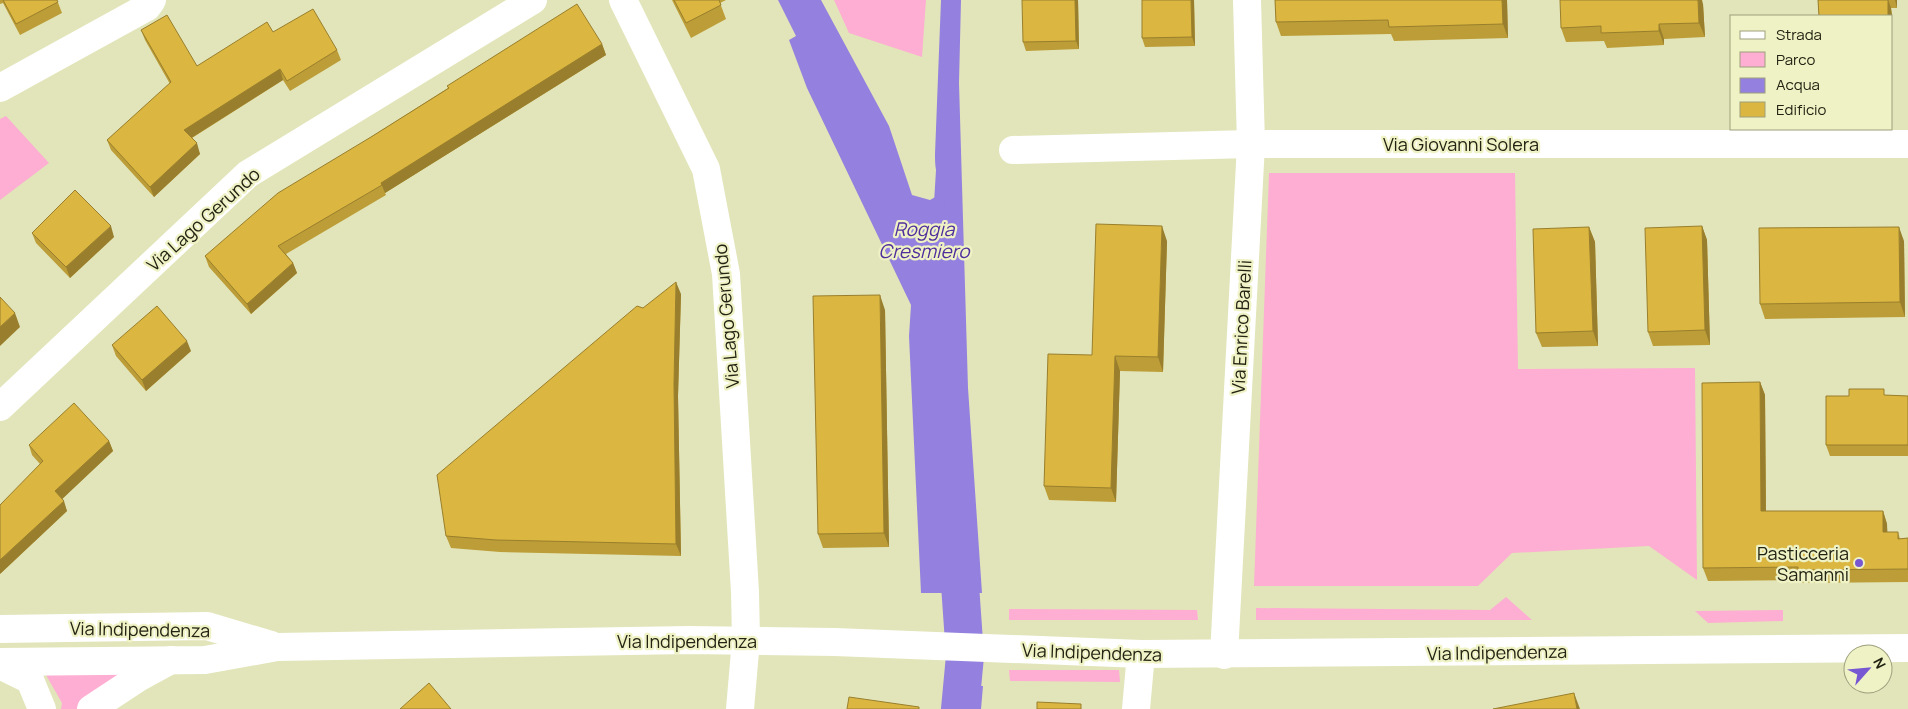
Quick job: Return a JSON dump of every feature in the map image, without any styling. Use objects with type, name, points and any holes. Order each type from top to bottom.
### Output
[{"type":"street","points":[[0,88],[147,7],[152,0]]},
{"type":"street","name":"Via Lago Gerundo","points":[[0,407],[248,174],[533,0]]},
{"type":"street","name":"Via Lago Gerundo","points":[[623,0],[706,169],[726,274],[745,592],[746,640],[740,709]]},
{"type":"street","name":"Via Enrico Barelli","points":[[1224,654],[1251,144],[1246,0]]},
{"type":"street","name":"Via Giovanni Solera","points":[[1013,150],[1251,144],[1908,144]]},
{"type":"street","name":"Via Indipendenza","points":[[0,629],[207,626],[277,647]]},
{"type":"street","name":"Via Indipendenza","points":[[0,663],[205,660],[277,647],[746,640],[1141,654],[1908,648]]},
{"type":"street","points":[[1136,709],[1141,654]]},
{"type":"street","points":[[91,709],[138,678],[171,660]]},
{"type":"street","points":[[0,663],[30,680],[42,709]]},
{"type":"green space","points":[[834,0],[926,0],[922,57],[849,33]]},
{"type":"green space","points":[[6,116],[49,163],[0,200],[0,119]]},
{"type":"green space","points":[[1269,173],[1515,173],[1518,369],[1695,368],[1697,580],[1649,546],[1512,553],[1478,586],[1254,586]]},
{"type":"green space","points":[[1506,597],[1532,620],[1256,620],[1256,608],[1490,610]]},
{"type":"green space","points":[[1009,609],[1197,610],[1198,620],[1009,620]]},
{"type":"green space","points":[[1783,610],[1783,621],[1708,623],[1695,611]]},
{"type":"green space","points":[[1009,670],[1119,670],[1120,682],[1010,681]]},
{"type":"green space","points":[[124,674],[78,709],[61,709],[62,703],[46,675]]},
{"type":"water","name":"Roggia Cresmiero","points":[[778,0],[821,0],[889,126],[912,195],[930,200],[944,192],[945,187],[944,182],[937,173],[935,160],[941,0],[961,0],[959,83],[968,388],[982,593],[921,593],[909,336],[911,305],[807,88],[789,40],[796,36]]},
{"type":"water","points":[[950,686],[983,686],[981,709],[949,709]]},
{"type":"building","points":[[3,0],[57,0],[58,2],[16,24]]},
{"type":"building","points":[[674,0],[719,0],[721,5],[686,23]]},
{"type":"building","points":[[1022,0],[1075,0],[1076,41],[1023,42]]},
{"type":"building","points":[[1142,0],[1191,0],[1192,37],[1142,38]]},
{"type":"building","points":[[1275,0],[1502,0],[1503,24],[1389,27],[1388,20],[1276,22]]},
{"type":"building","points":[[1560,0],[1698,0],[1699,23],[1659,24],[1659,31],[1601,33],[1601,26],[1561,28]]},
{"type":"building","points":[[1818,0],[1888,0],[1888,15],[1819,15]]},
{"type":"building","points":[[577,4],[602,44],[381,183],[382,185],[278,246],[293,263],[247,304],[205,256],[278,193],[449,88],[447,86]]},
{"type":"building","points":[[313,9],[337,50],[287,81],[280,69],[184,130],[197,143],[150,187],[107,140],[171,82],[141,30],[167,15],[197,66],[267,22],[273,32]]},
{"type":"building","points":[[75,190],[111,226],[66,267],[32,233]]},
{"type":"building","points":[[1096,224],[1162,226],[1158,357],[1115,356],[1111,488],[1044,486],[1048,354],[1092,355]]},
{"type":"building","points":[[1702,226],[1705,330],[1648,332],[1645,228]]},
{"type":"building","points":[[1589,227],[1593,331],[1536,333],[1533,229]]},
{"type":"building","points":[[1899,227],[1900,302],[1760,304],[1759,228]]},
{"type":"building","points":[[676,282],[674,384],[676,544],[496,540],[446,536],[437,475],[637,306],[643,308]]},
{"type":"building","points":[[880,295],[884,533],[818,534],[813,296]]},
{"type":"building","points":[[0,297],[15,313],[0,327]]},
{"type":"building","points":[[157,306],[187,341],[142,380],[112,345]]},
{"type":"building","points":[[1760,382],[1761,511],[1883,511],[1883,532],[1898,532],[1898,539],[1908,538],[1908,569],[1798,570],[1798,567],[1703,568],[1702,383]]},
{"type":"building","points":[[1849,389],[1884,389],[1884,395],[1908,396],[1908,445],[1826,445],[1826,396],[1849,396]]},
{"type":"building","points":[[74,403],[109,441],[55,491],[64,501],[0,560],[0,505],[43,461],[29,445]]},
{"type":"building","points":[[429,683],[451,709],[400,709]]},
{"type":"building","points":[[1574,693],[1577,709],[1493,709]]},
{"type":"building","points":[[849,697],[919,707],[919,709],[847,709]]},
{"type":"building","points":[[1037,702],[1081,704],[1081,709],[1037,709]]},
{"type":"waterway","points":[[939,211],[942,162]]},
{"type":"waterway","name":"Roggia Cresmiero","points":[[957,542],[965,656],[960,709]]},
{"type":"place","name":"Pasticceria Samanni","points":[[1859,563]]}]
